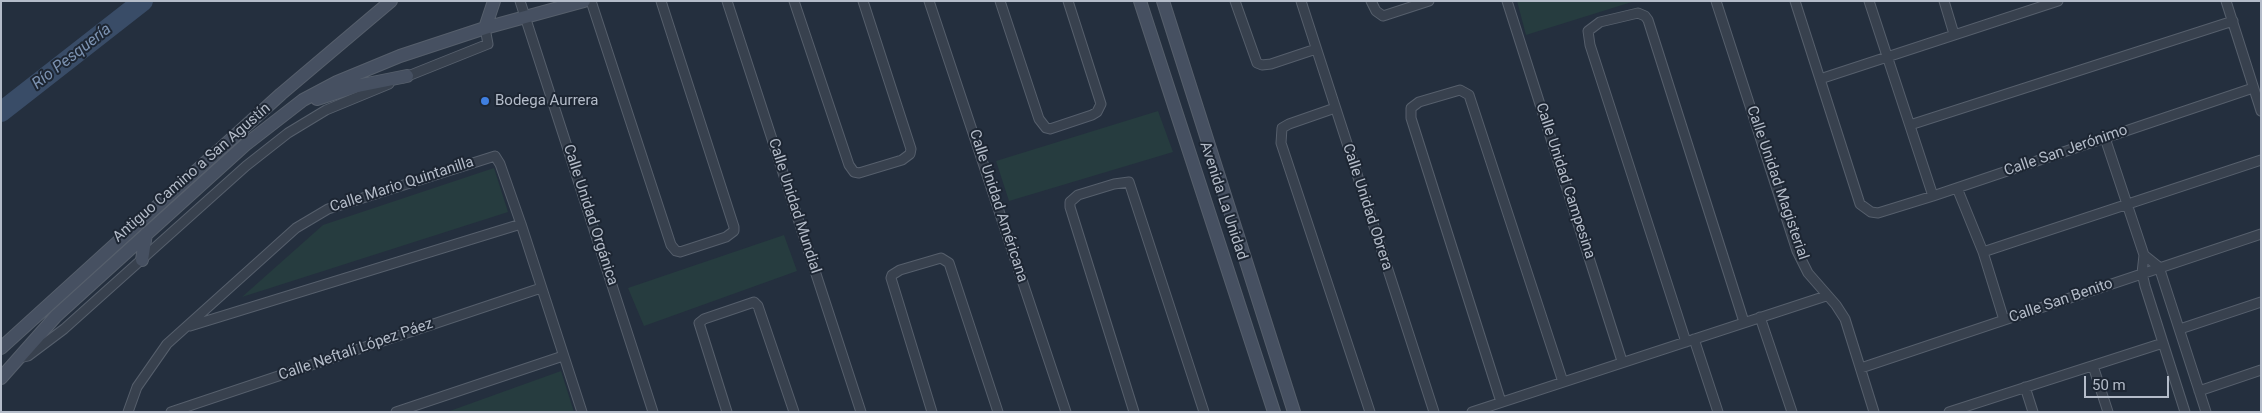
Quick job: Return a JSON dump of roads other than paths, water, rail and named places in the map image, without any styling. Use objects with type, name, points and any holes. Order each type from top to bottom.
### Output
[{"type":"street","name":"Antiguo Camino a San Agustín","points":[[1,348],[281,94],[391,1]]},
{"type":"street","points":[[19,358],[28,356],[53,338],[246,166],[305,120],[488,44],[485,28],[494,1]]},
{"type":"street","name":"Calle Unidad Orgánica","points":[[520,1],[653,412]]},
{"type":"street","name":"Antiguo Camino a San Agustín","points":[[1,378],[56,316],[245,145],[303,100],[337,82],[400,56],[485,28],[584,1]]},
{"type":"street","points":[[591,1],[671,244],[676,251],[680,252],[726,237],[734,231],[734,227],[661,1]]},
{"type":"street","name":"Calle Unidad Mundial","points":[[728,1],[862,412]]},
{"type":"street","points":[[794,1],[849,164],[854,172],[859,173],[902,160],[910,154],[909,142],[863,1]]},
{"type":"street","name":"Calle Unidad Américana","points":[[929,1],[1066,412]]},
{"type":"street","points":[[1000,1],[1039,119],[1046,128],[1056,127],[1097,112],[1100,108],[1100,98],[1068,1]]},
{"type":"street","name":"Avenida La Unidad","points":[[1140,1],[1274,412]]},
{"type":"street","name":"Avenida La Unidad","points":[[1163,1],[1294,412]]},
{"type":"street","points":[[1235,1],[1253,56],[1257,63],[1262,66],[1316,49]]},
{"type":"street","name":"Calle Unidad Obrera","points":[[1301,1],[1434,412]]},
{"type":"street","points":[[1372,4],[1379,15],[1383,16],[1429,1]]},
{"type":"street","name":"Calle Unidad Campesina","points":[[1507,1],[1622,361]]},
{"type":"street","name":"Calle Unidad Magisterial","points":[[1716,1],[1797,251],[1808,272],[1826,296],[1836,305],[1845,319],[1874,412]]},
{"type":"street","points":[[1795,1],[1820,79],[2058,1]]},
{"type":"street","points":[[1869,1],[1933,196]]},
{"type":"street","points":[[1944,1],[1954,34]]},
{"type":"street","points":[[2226,1],[2261,110]]},
{"type":"street","points":[[1718,412],[1690,340],[1590,45],[1588,31],[1600,22],[1638,14],[1645,16],[1651,27],[1744,322]]},
{"type":"street","points":[[1910,125],[2233,21]]},
{"type":"street","points":[[287,112],[357,86],[408,76]]},
{"type":"street","name":"Calle San Jerónimo","points":[[1820,79],[1860,204],[1865,209],[1878,213],[2253,88]]},
{"type":"street","points":[[1501,402],[1410,112],[1413,105],[1453,91],[1466,91],[1472,104],[1563,382]]},
{"type":"street","points":[[1335,108],[1282,128],[1281,143],[1370,412]]},
{"type":"street","points":[[2105,138],[2144,255],[2142,273],[2185,412]]},
{"type":"street","name":"Calle Mario Quintanilla","points":[[128,412],[137,386],[167,344],[296,228],[328,209],[495,156],[521,224],[582,412]]},
{"type":"street","points":[[1983,252],[2261,160]]},
{"type":"street","points":[[1134,412],[1070,207],[1070,202],[1078,196],[1129,182],[1204,412]]},
{"type":"street","points":[[1957,188],[1983,252],[2004,320]]},
{"type":"street","points":[[187,327],[521,224]]},
{"type":"street","points":[[142,260],[146,234]]},
{"type":"street","name":"Calle San Benito","points":[[1861,368],[2261,234]]},
{"type":"street","points":[[2144,255],[2158,267],[2206,412]]},
{"type":"street","points":[[932,412],[892,283],[892,275],[900,270],[936,259],[946,259],[998,412]]},
{"type":"street","name":"Calle Neftalí López Páez","points":[[171,412],[541,288]]},
{"type":"street","points":[[1472,412],[1622,361],[1826,296]]},
{"type":"street","points":[[727,412],[700,321],[756,302],[794,412]]},
{"type":"street","points":[[2180,329],[2261,302]]},
{"type":"street","points":[[1760,317],[1792,412]]},
{"type":"street","points":[[1956,411],[2163,343]]},
{"type":"street","points":[[396,412],[563,356]]},
{"type":"street","points":[[2093,366],[2108,412]]},
{"type":"street","points":[[2199,391],[2261,370]]},
{"type":"street","points":[[2025,387],[2033,412]]},
{"type":"waterway","name":"Río Pesquería","points":[[1,112],[143,1]]},
{"type":"place","name":"Bodega Aurrera","points":[[485,101]]}]
